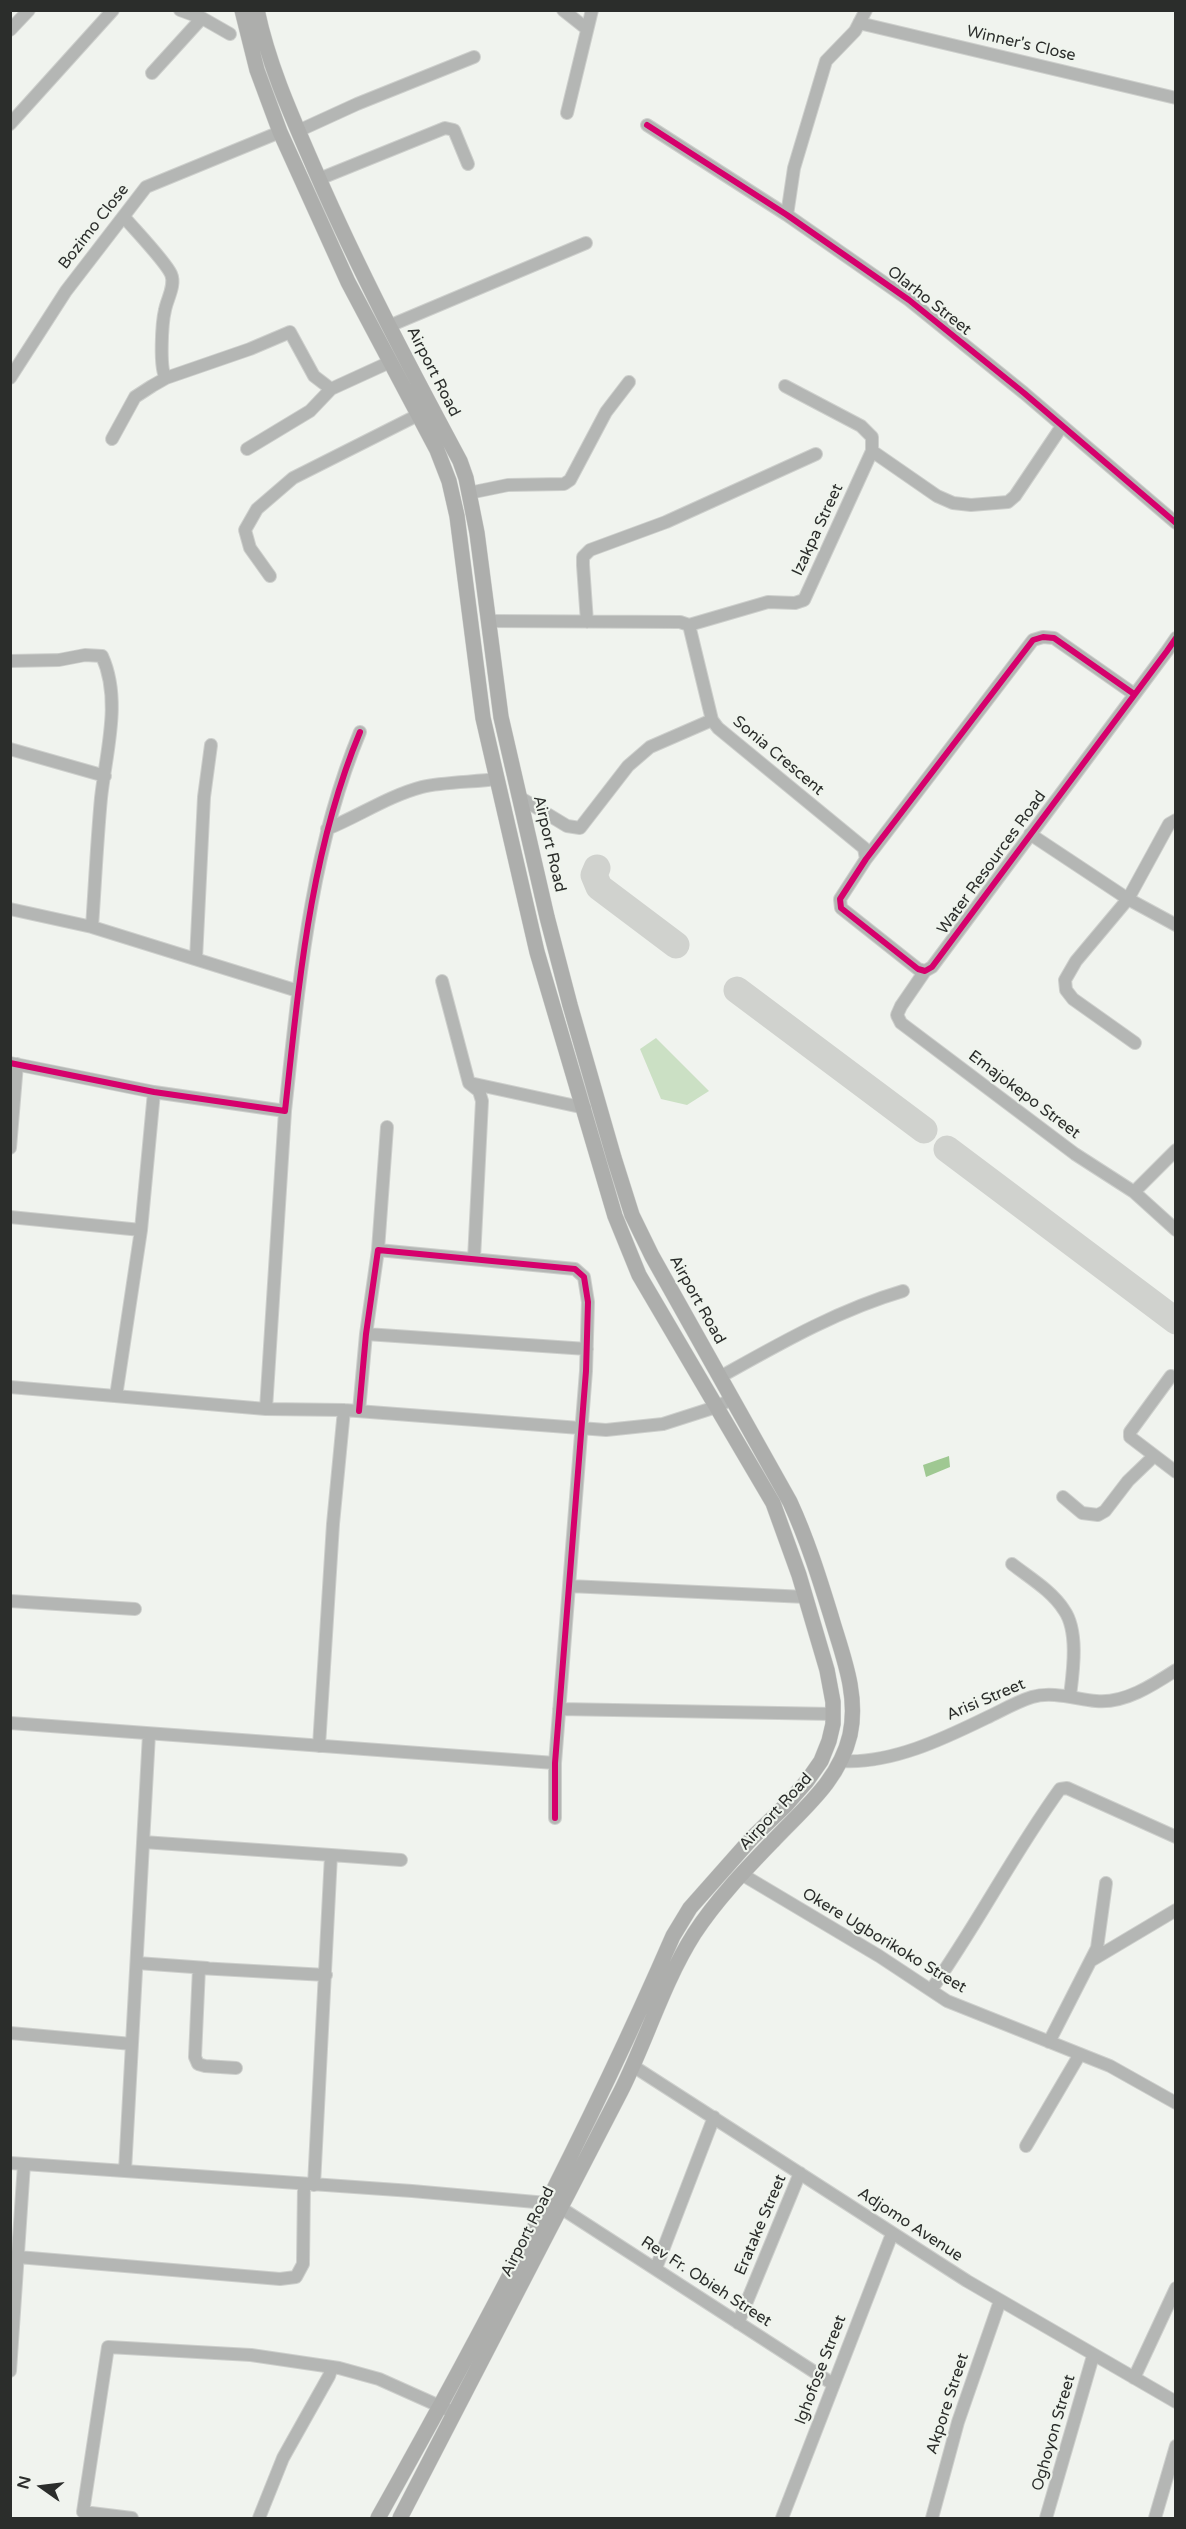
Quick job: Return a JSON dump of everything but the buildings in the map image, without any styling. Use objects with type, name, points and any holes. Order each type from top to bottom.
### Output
[{"type":"main road","name":"Airport Road","points":[[242,10],[257,70],[280,132],[390,362],[437,450],[449,481],[457,516],[483,718],[537,952],[562,1008],[633,1215],[652,1256],[790,1502],[812,1554],[849,1677],[853,1706],[843,1761],[813,1802],[773,1841],[696,1932],[676,1966],[633,2066],[554,2205],[451,2403],[400,2518]]},
{"type":"main road","name":"Airport Road","points":[[257,10],[263,38],[282,95],[348,245],[460,461],[470,493],[501,717],[562,1008],[585,1108],[615,1216],[639,1275],[773,1503],[806,1597],[827,1670],[833,1714],[830,1741],[807,1781],[690,1908],[673,1936],[554,2205]]},
{"type":"main road","points":[[314,207],[328,200]]},
{"type":"main road","name":"Airport Road","points":[[378,2518],[451,2403]]},
{"type":"street","points":[[10,30],[29,10]]},
{"type":"street","points":[[10,124],[113,10]]},
{"type":"street","points":[[180,10],[202,18],[230,34]]},
{"type":"street","points":[[563,10],[587,29]]},
{"type":"street","points":[[567,113],[592,10]]},
{"type":"street","points":[[787,215],[794,168],[826,61],[855,30],[866,10]]},
{"type":"street","points":[[152,73],[202,18]]},
{"type":"street","name":"Winner's Close","points":[[859,23],[1176,98]]},
{"type":"street","points":[[298,131],[357,104],[474,57]]},
{"type":"street","name":"Olarho Street","points":[[647,125],[787,215],[909,300],[1176,523]]},
{"type":"street","points":[[319,179],[445,128],[453,130],[468,164]]},
{"type":"street","name":"Bozimo Close","points":[[10,378],[66,291],[146,187],[280,132]]},
{"type":"street","points":[[124,217],[172,275],[172,289],[164,312],[160,359],[163,375],[166,378]]},
{"type":"street","points":[[389,326],[586,243]]},
{"type":"street","points":[[112,439],[135,397],[166,378],[250,349],[290,332],[314,376],[331,389]]},
{"type":"street","points":[[247,449],[310,411],[331,389],[390,362]]},
{"type":"street","points":[[470,493],[508,485],[564,484],[570,480],[606,412],[629,382]]},
{"type":"street","points":[[784,386],[861,426],[872,437],[872,451],[937,496],[953,503],[971,505],[1008,502],[1016,496],[1062,426]]},
{"type":"street","points":[[270,576],[250,548],[245,530],[256,508],[294,478],[418,415]]},
{"type":"street","name":"Izakpa Street","points":[[488,621],[680,622],[689,625],[768,602],[795,603],[804,600],[872,451]]},
{"type":"street","points":[[587,622],[582,565],[583,557],[590,550],[666,522],[816,454]]},
{"type":"street","name":"Sonia Crescent","points":[[689,625],[712,720],[718,728],[864,848],[866,859]]},
{"type":"street","points":[[925,971],[918,969],[841,908],[840,899],[866,859],[1033,640],[1043,637],[1053,638],[1134,694]]},
{"type":"street","name":"Water Resources Road","points":[[925,971],[932,967],[1134,694],[1174,644]]},
{"type":"street","points":[[10,661],[59,660],[86,655],[102,656],[107,666],[111,724],[101,795],[92,927]]},
{"type":"street","points":[[519,797],[567,826],[580,828],[628,766],[650,747],[712,720]]},
{"type":"street","points":[[266,1409],[285,1111],[298,991],[322,849],[341,777],[360,732]]},
{"type":"street","points":[[196,959],[204,797],[211,745]]},
{"type":"street","points":[[10,749],[105,776]]},
{"type":"street","points":[[327,829],[369,808],[425,786],[497,779]]},
{"type":"street","points":[[1135,1043],[1072,999],[1066,990],[1065,980],[1076,961],[1128,899],[1149,865],[1169,824],[1176,820]]},
{"type":"street","points":[[1030,834],[1128,899],[1176,925]]},
{"type":"street","points":[[10,909],[92,927],[298,991]]},
{"type":"street","name":"Emajokepo Street","points":[[925,971],[901,1006],[897,1016],[902,1023],[1075,1154],[1134,1192],[1176,1230]]},
{"type":"street","points":[[442,981],[469,1083],[479,1091],[482,1101],[474,1259]]},
{"type":"street","points":[[10,1148],[14,1063],[154,1092],[285,1111]]},
{"type":"street","points":[[469,1083],[585,1108]]},
{"type":"street","points":[[116,1396],[141,1230],[154,1092]]},
{"type":"street","points":[[359,1412],[366,1334],[378,1250],[387,1126]]},
{"type":"street","points":[[1134,1192],[1176,1150]]},
{"type":"street","points":[[10,1217],[141,1230]]},
{"type":"street","points":[[378,1250],[575,1269],[584,1277],[588,1302],[587,1349],[555,1763],[555,1818]]},
{"type":"street","points":[[720,1377],[807,1329],[868,1301],[903,1291]]},
{"type":"street","points":[[366,1334],[587,1349]]},
{"type":"street","points":[[1171,1376],[1130,1432],[1130,1437],[1176,1472]]},
{"type":"street","points":[[10,1387],[266,1409],[344,1410],[606,1430],[663,1424],[716,1407],[732,1399]]},
{"type":"street","points":[[319,1746],[333,1524],[344,1410]]},
{"type":"street","points":[[1063,1497],[1082,1513],[1098,1515],[1105,1511],[1128,1481],[1154,1456]]},
{"type":"street","points":[[1012,1564],[1044,1589],[1065,1611],[1071,1630],[1074,1656],[1070,1696]]},
{"type":"street","points":[[569,1586],[806,1597]]},
{"type":"street","points":[[10,1601],[135,1609]]},
{"type":"street","name":"Arisi Street","points":[[843,1761],[862,1762],[891,1756],[1034,1696],[1070,1696],[1098,1701],[1124,1698],[1153,1685],[1176,1670]]},
{"type":"street","points":[[559,1709],[833,1714]]},
{"type":"street","points":[[10,1723],[555,1763]]},
{"type":"street","points":[[125,2171],[149,1734]]},
{"type":"street","points":[[931,1990],[957,1953],[1028,1833],[1060,1789],[1067,1788],[1176,1837]]},
{"type":"street","points":[[143,1842],[401,1860]]},
{"type":"street","points":[[18,2257],[280,2279],[296,2277],[303,2264],[326,1976],[331,1855]]},
{"type":"street","name":"Okere Ugborikoko Street","points":[[743,1875],[879,1956],[947,2001],[1110,2066],[1176,2103]]},
{"type":"street","points":[[1049,2042],[1097,1948],[1106,1883]]},
{"type":"street","points":[[1092,1960],[1176,1910]]},
{"type":"street","points":[[137,1964],[326,1976]]},
{"type":"street","points":[[213,1969],[200,1968],[195,2057],[198,2064],[205,2066],[236,2068]]},
{"type":"street","points":[[10,2033],[132,2044]]},
{"type":"street","points":[[1026,2146],[1080,2054]]},
{"type":"street","name":"Adjomo Avenue","points":[[633,2066],[714,2116],[892,2234],[1000,2301],[1176,2402]]},
{"type":"street","points":[[656,2268],[714,2116]]},
{"type":"street","points":[[10,2163],[412,2191],[554,2205]]},
{"type":"street","points":[[10,2371],[24,2164]]},
{"type":"street","name":"Eratake Street","points":[[738,2323],[800,2173]]},
{"type":"street","name":"Rev Fr. Obieh Street","points":[[554,2205],[656,2268],[833,2384]]},
{"type":"street","name":"Ighofose Street","points":[[782,2518],[892,2234]]},
{"type":"street","points":[[1134,2378],[1176,2288]]},
{"type":"street","name":"Akpore Street","points":[[932,2518],[958,2422],[1000,2301]]},
{"type":"street","points":[[132,2518],[83,2512],[108,2347],[251,2355],[332,2367],[379,2379],[451,2403]]},
{"type":"street","name":"Oghoyon Street","points":[[1046,2518],[1094,2356]]},
{"type":"street","points":[[259,2518],[283,2458],[332,2367]]},
{"type":"street","points":[[1155,2518],[1176,2446]]},
{"type":"shaded area","points":[[656,1038],[709,1091],[687,1105],[661,1099],[640,1049]]},
{"type":"shaded area","points":[[949,1456],[950,1467],[926,1477],[923,1465]]},
{"type":"taxiway","points":[[597,868],[594,875],[599,887],[676,945]]},
{"type":"taxiway","points":[[737,990],[924,1130]]},
{"type":"taxiway","points":[[947,1149],[1176,1321]]},
{"type":"cycle path","points":[[647,125],[787,215],[909,300],[1024,393],[1176,523]]},
{"type":"cycle path","points":[[1134,694],[1054,638],[1043,637],[1033,640],[866,859],[840,899],[841,908],[918,969],[925,971],[932,967],[1176,638]]},
{"type":"cycle path","points":[[10,1063],[154,1092],[285,1111],[302,966],[318,871],[343,777],[360,732]]},
{"type":"cycle path","points":[[359,1411],[366,1334],[378,1250],[575,1269],[584,1277],[588,1302],[586,1371],[555,1763],[555,1818]]}]
